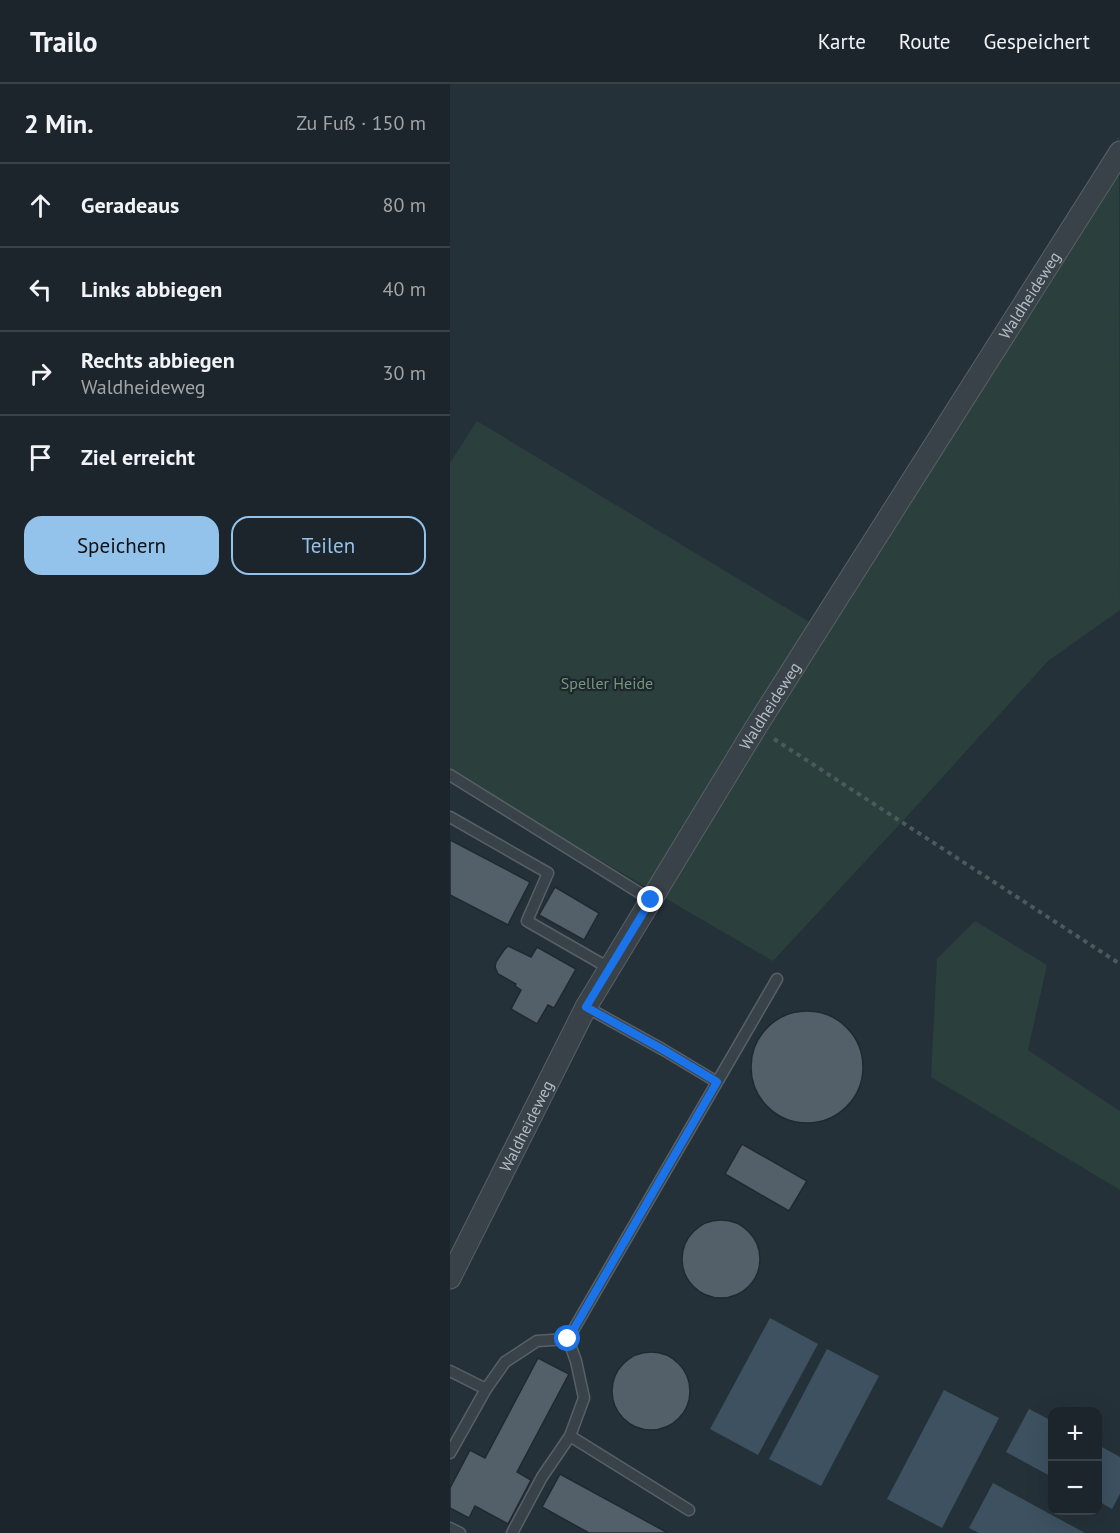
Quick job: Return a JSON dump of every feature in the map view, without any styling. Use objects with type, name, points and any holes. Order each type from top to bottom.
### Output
[{"type":"street","name":"Waldheideweg","points":[[450,1278],[586,1007],[609,968],[756,727],[1120,152]]},
{"type":"lane","points":[[450,775],[651,900]]},
{"type":"lane","points":[[450,817],[548,873],[527,921],[609,968]]},
{"type":"lane","points":[[568,1339],[777,979]]},
{"type":"lane","points":[[586,1007],[717,1082]]},
{"type":"lane","points":[[450,1453],[504,1362],[537,1341],[568,1339]]},
{"type":"lane","points":[[512,1533],[542,1477],[570,1436],[584,1398],[576,1361],[568,1339]]},
{"type":"lane","points":[[450,1371],[486,1389]]},
{"type":"lane","points":[[570,1436],[689,1510]]},
{"type":"lane","points":[[450,1528],[460,1533]]},
{"type":"path","points":[[756,727],[1120,964]]},
{"type":"green space","name":"Speller Heide","points":[[1119,136],[1120,610],[1048,661],[773,961],[450,773],[450,463],[477,421],[816,626]]},
{"type":"green space","points":[[975,921],[1047,965],[1028,1050],[1120,1111],[1120,1190],[931,1077],[937,959]]},
{"type":"water","points":[[770,1318],[818,1344],[758,1455],[710,1429]]},
{"type":"water","points":[[827,1349],[879,1376],[821,1486],[769,1459]]},
{"type":"water","points":[[944,1390],[999,1418],[942,1528],[887,1499]]},
{"type":"water","points":[[1029,1409],[1048,1419],[1048,1475],[1006,1452]]},
{"type":"water","points":[[1102,1447],[1120,1457],[1120,1494],[1112,1509],[1102,1503]]},
{"type":"water","points":[[993,1483],[1048,1513],[1048,1515],[1085,1533],[979,1533],[969,1528]]},
{"type":"building","points":[[450,840],[530,882],[508,925],[450,895]]},
{"type":"building","points":[[555,887],[599,913],[584,940],[539,915]]},
{"type":"building","points":[[508,946],[531,957],[537,947],[576,969],[554,1008],[548,1005],[537,1024],[511,1009],[521,990],[515,986],[516,984],[498,974],[495,967]]},
{"type":"building","points":[[807,1011],[828,1015],[847,1027],[859,1046],[863,1067],[859,1088],[847,1107],[828,1119],[807,1123],[786,1119],[767,1107],[755,1088],[751,1067],[755,1046],[767,1027],[786,1015]]},
{"type":"building","points":[[742,1144],[807,1181],[789,1211],[725,1174]]},
{"type":"building","points":[[713,1220],[729,1220],[743,1226],[754,1237],[760,1251],[760,1267],[754,1281],[743,1292],[729,1298],[713,1298],[699,1292],[688,1281],[682,1267],[682,1251],[688,1237],[699,1226]]},
{"type":"building","points":[[651,1352],[666,1355],[683,1369],[690,1391],[687,1406],[673,1423],[651,1430],[636,1427],[619,1413],[612,1391],[615,1376],[629,1359]]},
{"type":"building","points":[[538,1358],[569,1374],[517,1472],[531,1480],[508,1524],[475,1506],[469,1518],[450,1508],[450,1488],[470,1450],[485,1458]]},
{"type":"building","points":[[560,1474],[668,1533],[589,1533],[542,1507]]},
{"type":"route","points":[[568,1339],[717,1082],[586,1007],[651,900]]}]
